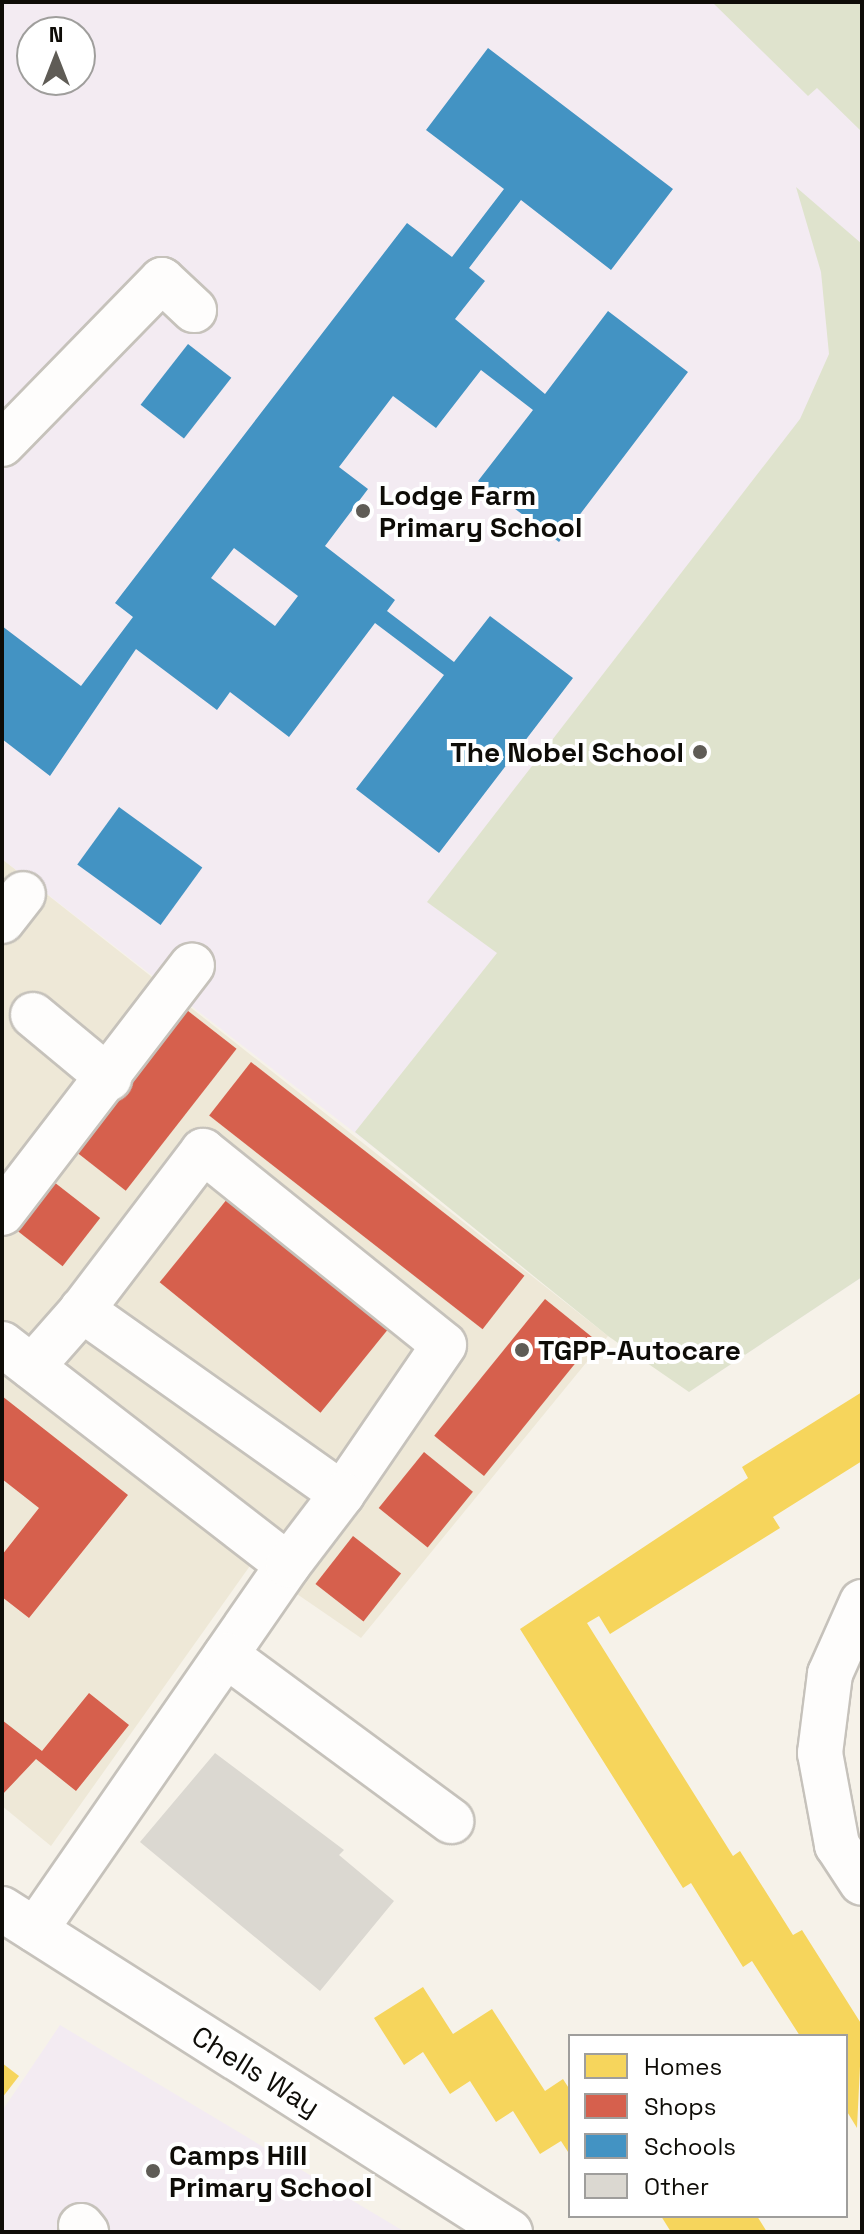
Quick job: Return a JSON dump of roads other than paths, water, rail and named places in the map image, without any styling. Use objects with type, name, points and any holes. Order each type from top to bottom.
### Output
[{"type":"street","points":[[2,444],[162,280],[194,310]]},
{"type":"street","points":[[2,1213],[109,1078],[192,965]]},
{"type":"street","points":[[33,1015],[109,1078]]},
{"type":"street","points":[[19,1920],[226,1655],[444,1345],[203,1151],[82,1310],[17,1356],[288,1565]]},
{"type":"street","points":[[82,1310],[342,1494]]},
{"type":"street","points":[[862,1602],[830,1674],[820,1753],[837,1845],[862,1883]]},
{"type":"street","points":[[226,1655],[451,1821]]},
{"type":"street","name":"Chells Way","points":[[19,1920],[498,2229]]},
{"type":"place","name":"Lodge Farm Primary School","points":[[363,511]]},
{"type":"place","name":"The Nobel School","points":[[700,752]]},
{"type":"place","name":"TGPP-Autocare","points":[[522,1350]]},
{"type":"place","name":"Camps Hill Primary School","points":[[153,2171]]}]
